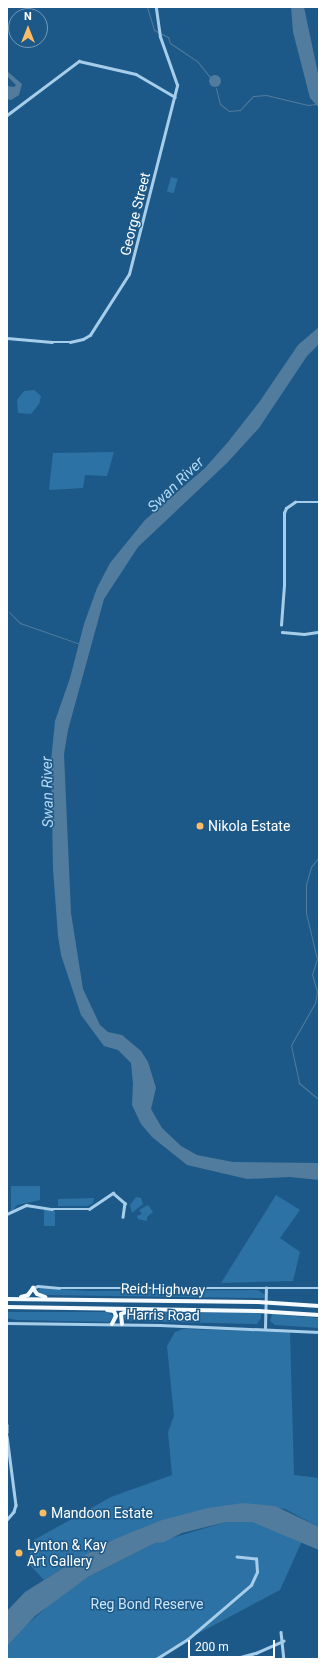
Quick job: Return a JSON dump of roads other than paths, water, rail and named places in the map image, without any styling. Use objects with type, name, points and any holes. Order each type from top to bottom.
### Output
[{"type":"highway","points":[[7,1299],[25,1297],[33,1288],[41,1296],[63,1299]]},
{"type":"highway","name":"Reid Highway","points":[[7,1299],[258,1302],[319,1306]]},
{"type":"highway","name":"Reid Highway","points":[[7,1308],[160,1308],[259,1311],[319,1315]]},
{"type":"highway","points":[[83,1308],[114,1311],[116,1320],[112,1324]]},
{"type":"highway","points":[[122,1324],[120,1318],[122,1312],[160,1308]]},
{"type":"street","name":"George Street","points":[[7,338],[70,342],[90,335],[129,274],[174,97],[176,79],[160,37],[156,7]]},
{"type":"street","points":[[7,115],[79,61],[136,74],[174,97]]},
{"type":"street","points":[[281,625],[284,585],[284,512],[286,508],[295,502],[319,502]]},
{"type":"street","points":[[282,632],[304,634],[319,632]]},
{"type":"street","points":[[7,1214],[26,1205],[52,1209],[89,1208],[113,1193],[125,1204],[123,1217]]},
{"type":"street","points":[[33,1288],[38,1286],[59,1288],[319,1288]]},
{"type":"street","points":[[265,1328],[266,1288]]},
{"type":"street","name":"Harris Road","points":[[7,1323],[122,1324],[265,1328],[319,1332]]},
{"type":"street","points":[[7,1425],[7,1432]]},
{"type":"street","points":[[7,1436],[16,1505],[14,1512],[7,1520]]},
{"type":"street","points":[[156,1659],[188,1639],[235,1601],[255,1578],[256,1559],[237,1557]]},
{"type":"street","points":[[281,1632],[284,1659]]},
{"type":"street","points":[[233,1659],[256,1653],[283,1641]]},
{"type":"waterway","points":[[147,7],[154,30],[168,37],[170,43],[197,61],[210,77]]},
{"type":"waterway","points":[[216,88],[220,104],[229,111],[240,110],[253,96],[266,95],[308,105],[316,104]]},
{"type":"waterway","points":[[9,612],[20,623],[80,644]]},
{"type":"waterway","points":[[319,857],[311,867],[306,885],[306,913],[317,959],[312,974],[317,991],[315,1003],[291,1045],[299,1083],[319,1100]]},
{"type":"place","name":"Nikola Estate","points":[[200,826]]},
{"type":"place","name":"Mandoon Estate","points":[[43,1513]]},
{"type":"place","name":"Lynton & Kay Art Gallery","points":[[19,1553]]},
{"type":"water label","name":"Swan River","points":[[176,485]]},
{"type":"water label","name":"Swan River","points":[[48,792]]},
{"type":"park label","name":"Reg Bond Reserve","points":[[147,1604]]}]
